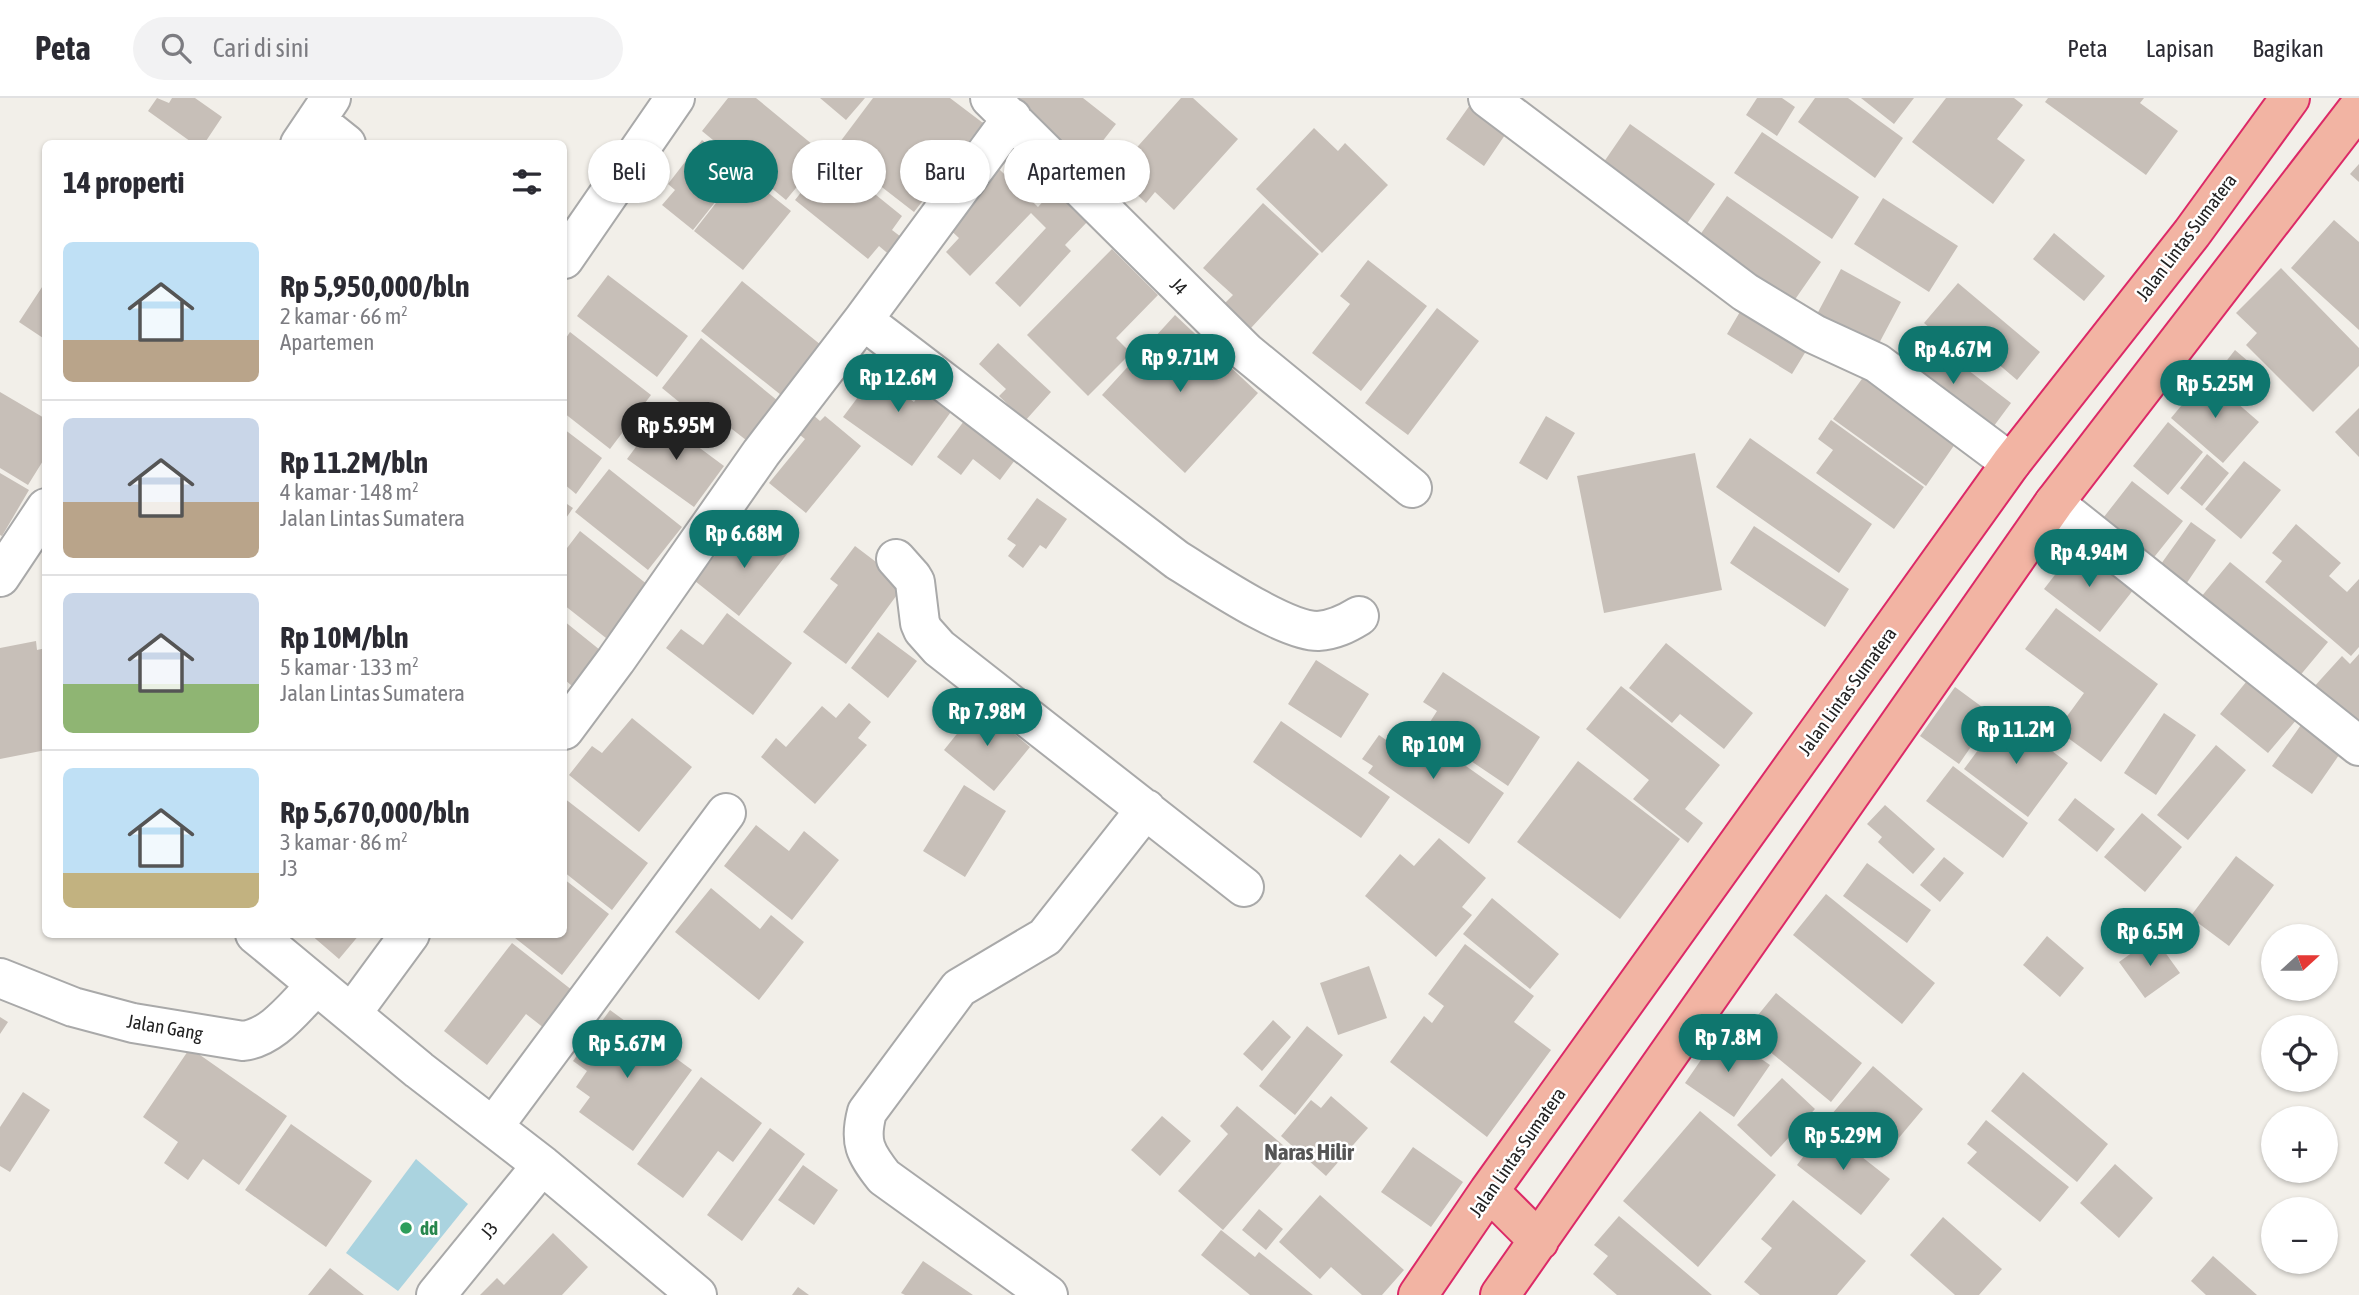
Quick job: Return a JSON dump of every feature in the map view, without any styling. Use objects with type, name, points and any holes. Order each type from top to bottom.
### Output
[{"type":"highway","name":"Jalan Lintas Sumatera","points":[[1418,1295],[1489,1191],[2011,463],[2192,233],[2290,98]]},
{"type":"highway","points":[[1500,1295],[2053,503],[2359,107]]},
{"type":"highway","points":[[2192,233],[2234,269]]},
{"type":"highway","points":[[1489,1191],[1539,1241]]},
{"type":"street","points":[[567,255],[675,98]]},
{"type":"street","points":[[1488,98],[1745,292],[1814,334],[1877,363],[2011,463]]},
{"type":"street","points":[[567,726],[761,453],[863,320],[996,103]]},
{"type":"street","name":"J4","points":[[996,103],[1246,352],[1412,488]]},
{"type":"street","points":[[315,121],[341,140]]},
{"type":"street","points":[[863,320],[1177,560],[1226,590],[1293,626],[1316,631],[1346,625],[1359,616]]},
{"type":"street","points":[[2053,503],[2359,746]]},
{"type":"street","points":[[0,577],[42,514]]},
{"type":"street","points":[[896,559],[912,576],[920,623],[939,648],[1244,887]]},
{"type":"street","points":[[1048,1295],[884,1177],[868,1157],[861,1133],[867,1112],[959,988],[1045,937],[1146,810]]},
{"type":"street","points":[[493,1127],[726,813]]},
{"type":"street","points":[[260,938],[419,1070],[542,1165],[697,1295]]},
{"type":"street","points":[[352,1013],[407,938]]},
{"type":"street","name":"Jalan Gang","points":[[0,978],[73,1007],[132,1023],[243,1041],[257,1039],[268,1033],[316,986]]},
{"type":"street","name":"J3","points":[[436,1295],[542,1165]]},
{"type":"water","name":"dd","points":[[416,1159],[468,1204],[398,1291],[346,1253]]},
{"type":"building","points":[[157,98],[169,103],[172,98],[195,98],[222,117],[207,140],[188,140],[148,111]]},
{"type":"building","points":[[728,98],[756,98],[807,140],[792,140],[792,193],[786,200],[778,193],[778,140],[713,140],[702,131]]},
{"type":"building","points":[[820,98],[865,98],[846,120]]},
{"type":"building","points":[[873,98],[950,98],[983,123],[970,140],[900,140],[900,201],[886,190],[886,140],[842,140]]},
{"type":"building","points":[[1019,98],[1083,98],[1116,124],[1103,140],[1060,140],[1014,104]]},
{"type":"building","points":[[1181,98],[1193,98],[1238,139],[1174,210],[1155,192],[1150,198],[1150,140],[1143,140]]},
{"type":"building","points":[[1757,98],[1782,98],[1795,107],[1777,136],[1746,115]]},
{"type":"building","points":[[1815,98],[1848,98],[1903,138],[1875,178],[1798,122]]},
{"type":"building","points":[[1861,98],[1914,98],[1894,124]]},
{"type":"building","points":[[1946,98],[2014,98],[2023,105],[1997,139],[2025,160],[1993,204],[1912,142]]},
{"type":"building","points":[[2048,98],[2144,98],[2140,103],[2178,131],[2146,175],[2045,102]]},
{"type":"building","points":[[1470,105],[1507,132],[1484,166],[1446,139]]},
{"type":"building","points":[[1630,124],[1715,184],[1681,232],[1597,172]]},
{"type":"building","points":[[1314,128],[1338,151],[1345,143],[1388,185],[1322,253],[1256,189]]},
{"type":"building","points":[[1762,132],[1859,197],[1832,239],[1734,173]]},
{"type":"building","points":[[684,163],[684,203],[715,203],[693,230],[662,205],[670,203],[670,196],[675,190],[670,186],[670,181]]},
{"type":"building","points":[[2359,164],[2359,182],[2350,174]]},
{"type":"building","points":[[999,169],[1004,174],[1004,203],[1034,203],[1038,207],[1042,203],[1071,203],[1089,220],[1065,245],[1071,251],[1020,307],[995,283],[1046,228],[1031,213],[970,276],[946,252],[959,238],[945,225],[966,203],[990,203],[990,178]]},
{"type":"building","points":[[1727,196],[1821,262],[1787,311],[1693,245]]},
{"type":"building","points":[[1883,198],[1958,246],[1929,292],[1854,244]]},
{"type":"building","points":[[778,201],[791,211],[743,270],[694,231],[716,203],[778,203]]},
{"type":"building","points":[[799,203],[886,203],[902,216],[892,230],[905,240],[892,257],[879,246],[868,259]]},
{"type":"building","points":[[902,203],[921,203],[914,212]]},
{"type":"building","points":[[1263,203],[1319,254],[1251,328],[1225,303],[1233,295],[1203,268]]},
{"type":"building","points":[[2334,220],[2359,242],[2359,330],[2291,268]]},
{"type":"building","points":[[2054,233],[2105,276],[2084,301],[2033,259]]},
{"type":"building","points":[[1112,249],[1158,295],[1116,338],[1131,353],[1088,396],[1027,335]]},
{"type":"building","points":[[1368,260],[1427,306],[1361,391],[1312,353],[1350,304],[1340,296]]},
{"type":"building","points":[[2281,268],[2359,348],[2359,366],[2313,412],[2246,345],[2257,333],[2236,313]]},
{"type":"building","points":[[1841,269],[1901,302],[1876,349],[1816,316]]},
{"type":"building","points":[[608,275],[688,336],[657,377],[577,316]]},
{"type":"building","points":[[742,281],[821,345],[781,395],[701,331]]},
{"type":"building","points":[[1958,283],[2040,352],[2017,380],[1963,334],[1952,347],[1924,323]]},
{"type":"building","points":[[42,287],[42,337],[19,322]]},
{"type":"building","points":[[1748,298],[1814,338],[1792,374],[1727,334]]},
{"type":"building","points":[[1437,308],[1479,341],[1408,435],[1365,403]]},
{"type":"building","points":[[1175,315],[1258,393],[1185,473],[1102,395]]},
{"type":"building","points":[[570,332],[651,395],[610,449],[567,415],[567,336]]},
{"type":"building","points":[[1921,334],[2011,403],[1985,438],[1895,369]]},
{"type":"building","points":[[701,338],[778,401],[746,440],[714,415],[706,424],[662,388]]},
{"type":"building","points":[[998,343],[1051,392],[1025,421],[999,396],[1006,389],[979,364]]},
{"type":"building","points":[[2235,350],[2263,374],[2245,396],[2217,373]]},
{"type":"building","points":[[861,364],[914,402],[929,381],[958,402],[912,466],[843,417],[861,393],[848,383]]},
{"type":"building","points":[[1872,365],[1964,431],[1926,486],[1833,419]]},
{"type":"building","points":[[2206,376],[2259,422],[2223,463],[2171,418]]},
{"type":"building","points":[[0,392],[42,417],[42,462],[28,485],[0,468]]},
{"type":"building","points":[[2359,408],[2359,457],[2335,432]]},
{"type":"building","points":[[812,414],[820,421],[825,416],[861,446],[806,513],[769,483],[805,439],[796,432]]},
{"type":"building","points":[[1546,416],[1575,433],[1547,480],[1519,463]]},
{"type":"building","points":[[658,417],[724,466],[694,507],[627,459]]},
{"type":"building","points":[[967,417],[1018,456],[1000,480],[973,459],[961,475],[937,457]]},
{"type":"building","points":[[1831,420],[1924,487],[1894,529],[1816,473],[1833,450],[1818,439]]},
{"type":"building","points":[[2168,422],[2203,452],[2168,495],[2133,466]]},
{"type":"building","points":[[567,431],[602,458],[576,494],[567,486]]},
{"type":"building","points":[[1750,438],[1872,524],[1839,573],[1716,487]]},
{"type":"building","points":[[1695,453],[1722,590],[1604,613],[1577,476]]},
{"type":"building","points":[[2207,454],[2229,473],[2202,506],[2180,488]]},
{"type":"building","points":[[2244,461],[2281,490],[2241,539],[2205,509]]},
{"type":"building","points":[[609,469],[682,527],[648,570],[575,512]]},
{"type":"building","points":[[0,473],[29,490],[2,536],[0,535]]},
{"type":"building","points":[[2132,481],[2183,521],[2151,561],[2100,522]]},
{"type":"building","points":[[1037,498],[1067,519],[1046,549],[1040,545],[1023,568],[1008,556],[1016,545],[1007,539]]},
{"type":"building","points":[[567,504],[573,508],[567,517]]},
{"type":"building","points":[[2191,522],[2216,540],[2182,590],[2156,571]]},
{"type":"building","points":[[766,524],[794,545],[739,616],[695,581],[724,544],[741,557]]},
{"type":"building","points":[[2296,524],[2341,563],[2329,576],[2347,592],[2359,579],[2359,647],[2351,656],[2265,582],[2282,561],[2272,553]]},
{"type":"building","points":[[1754,526],[1849,589],[1825,627],[1730,563]]},
{"type":"building","points":[[580,531],[648,585],[606,638],[567,607],[567,548]]},
{"type":"building","points":[[2078,545],[2134,589],[2100,632],[2044,589]]},
{"type":"building","points":[[855,546],[905,584],[846,664],[803,632],[838,585],[830,579]]},
{"type":"building","points":[[2230,562],[2328,642],[2298,678],[2201,597]]},
{"type":"building","points":[[2056,608],[2158,684],[2101,762],[2057,730],[2084,693],[2025,649]]},
{"type":"building","points":[[727,613],[792,663],[753,715],[666,648],[681,629],[703,645]]},
{"type":"building","points":[[567,623],[600,650],[572,686],[567,682]]},
{"type":"building","points":[[878,632],[917,661],[888,698],[851,668]]},
{"type":"building","points":[[36,641],[37,650],[42,649],[42,751],[0,759],[0,648]]},
{"type":"building","points":[[1666,643],[1753,713],[1724,749],[1680,714],[1672,723],[1629,688]]},
{"type":"building","points":[[2359,654],[2359,731],[2312,689],[2342,656],[2350,664]]},
{"type":"building","points":[[1316,660],[1369,694],[1341,738],[1288,704]]},
{"type":"building","points":[[2255,671],[2303,712],[2268,753],[2220,714]]},
{"type":"building","points":[[1443,672],[1540,737],[1508,786],[1425,730],[1437,711],[1423,702]]},
{"type":"building","points":[[1621,686],[1720,765],[1685,809],[1703,823],[1688,843],[1633,799],[1649,780],[1586,729]]},
{"type":"building","points":[[1955,687],[1993,715],[1959,764],[1920,736]]},
{"type":"building","points":[[849,703],[871,722],[858,738],[867,745],[815,804],[761,757],[776,738],[786,747],[822,706],[836,718]]},
{"type":"building","points":[[980,705],[1030,747],[994,791],[944,750]]},
{"type":"building","points":[[2164,713],[2196,735],[2156,795],[2124,773]]},
{"type":"building","points":[[2004,715],[2068,763],[2028,817],[1964,769]]},
{"type":"building","points":[[2308,715],[2348,742],[2312,794],[2272,766]]},
{"type":"building","points":[[632,718],[692,767],[639,832],[569,775],[592,746],[602,753]]},
{"type":"building","points":[[1281,721],[1390,797],[1361,838],[1253,762]]},
{"type":"building","points":[[1404,722],[1504,793],[1469,844],[1368,773],[1373,766],[1362,759],[1379,735],[1389,742]]},
{"type":"building","points":[[2216,745],[2246,770],[2188,840],[2157,815]]},
{"type":"building","points":[[1578,761],[1680,839],[1620,919],[1517,842]]},
{"type":"building","points":[[1953,766],[2028,823],[2003,858],[1926,801]]},
{"type":"building","points":[[964,785],[1006,811],[965,877],[923,851]]},
{"type":"building","points":[[2075,798],[2115,829],[2097,852],[2058,820]]},
{"type":"building","points":[[567,800],[648,863],[612,910],[567,874]]},
{"type":"building","points":[[1885,805],[1935,849],[1913,874],[1878,842],[1882,837],[1867,824]]},
{"type":"building","points":[[2142,813],[2182,847],[2145,892],[2104,857]]},
{"type":"building","points":[[756,825],[789,851],[804,831],[839,860],[792,920],[724,866]]},
{"type":"building","points":[[1439,838],[1486,878],[1462,907],[1472,915],[1436,957],[1365,896],[1400,854],[1414,866]]},
{"type":"building","points":[[2236,856],[2274,885],[2229,946],[2190,917]]},
{"type":"building","points":[[1944,857],[1964,873],[1940,902],[1920,885]]},
{"type":"building","points":[[1867,863],[1931,910],[1907,943],[1843,896]]},
{"type":"building","points":[[567,881],[609,914],[562,975],[515,938],[567,938]]},
{"type":"building","points":[[711,888],[760,929],[771,915],[804,942],[759,1000],[675,932]]},
{"type":"building","points":[[1826,894],[1935,983],[1902,1024],[1793,935]]},
{"type":"building","points":[[1492,898],[1559,954],[1530,989],[1463,934]]},
{"type":"building","points":[[2047,936],[2084,968],[2060,997],[2023,965]]},
{"type":"building","points":[[2154,937],[2180,973],[2145,998],[2119,962]]},
{"type":"building","points":[[315,938],[357,938],[339,959]]},
{"type":"building","points":[[512,943],[577,994],[549,1032],[526,1014],[487,1065],[444,1031]]},
{"type":"building","points":[[1465,944],[1534,996],[1514,1022],[1551,1050],[1487,1137],[1390,1062],[1424,1016],[1432,1023],[1444,1006],[1428,994]]},
{"type":"building","points":[[1369,966],[1387,1018],[1338,1035],[1320,983]]},
{"type":"building","points":[[1776,993],[1862,1063],[1831,1102],[1745,1031]]},
{"type":"building","points":[[610,1010],[692,1070],[633,1151],[579,1112],[590,1097],[576,1087],[587,1071],[573,1061]]},
{"type":"building","points":[[0,1017],[8,1022],[0,1034]]},
{"type":"building","points":[[1273,1020],[1291,1037],[1262,1071],[1243,1054]]},
{"type":"building","points":[[1307,1026],[1343,1055],[1295,1115],[1259,1086]]},
{"type":"building","points":[[1721,1031],[1770,1065],[1734,1117],[1685,1083]]},
{"type":"building","points":[[190,1048],[287,1116],[239,1185],[203,1159],[188,1180],[164,1163],[178,1142],[143,1117]]},
{"type":"building","points":[[1873,1066],[1923,1109],[1882,1158],[1831,1115]]},
{"type":"building","points":[[2023,1072],[2108,1144],[2077,1182],[1991,1111]]},
{"type":"building","points":[[701,1077],[762,1123],[733,1162],[718,1151],[683,1198],[637,1164]]},
{"type":"building","points":[[1782,1078],[1815,1109],[1771,1157],[1737,1125]]},
{"type":"building","points":[[23,1092],[50,1110],[10,1172],[0,1166],[0,1127]]},
{"type":"building","points":[[1331,1096],[1368,1128],[1326,1176],[1281,1136],[1311,1100],[1321,1108]]},
{"type":"building","points":[[1237,1106],[1291,1152],[1223,1230],[1178,1191],[1228,1134],[1220,1126]]},
{"type":"building","points":[[1700,1111],[1776,1175],[1698,1267],[1623,1201]]},
{"type":"building","points":[[1162,1116],[1191,1141],[1160,1176],[1131,1150]]},
{"type":"building","points":[[1986,1120],[2069,1187],[2040,1222],[1967,1163],[1977,1152],[1967,1144]]},
{"type":"building","points":[[291,1124],[372,1181],[326,1247],[245,1190]]},
{"type":"building","points":[[770,1128],[805,1154],[742,1241],[707,1215]]},
{"type":"building","points":[[1825,1128],[1890,1179],[1861,1215],[1797,1165]]},
{"type":"building","points":[[1413,1147],[1463,1182],[1431,1227],[1381,1192]]},
{"type":"building","points":[[2115,1164],[2153,1198],[2119,1238],[2080,1203]]},
{"type":"building","points":[[803,1165],[838,1190],[814,1225],[778,1200]]},
{"type":"building","points":[[1320,1195],[1404,1270],[1382,1295],[1362,1295],[1331,1267],[1320,1279],[1279,1242]]},
{"type":"building","points":[[1793,1200],[1866,1261],[1837,1295],[1760,1295],[1744,1282],[1772,1248],[1761,1239]]},
{"type":"building","points":[[1259,1209],[1283,1229],[1266,1250],[1242,1230]]},
{"type":"building","points":[[1619,1216],[1712,1295],[1617,1295],[1593,1274],[1608,1256],[1594,1245]]},
{"type":"building","points":[[1943,1217],[2002,1269],[1979,1295],[1955,1295],[1910,1255]]},
{"type":"building","points":[[1221,1230],[1255,1257],[1259,1252],[1313,1295],[1250,1295],[1201,1255]]},
{"type":"building","points":[[553,1233],[588,1267],[562,1295],[480,1295],[497,1278],[504,1285]]},
{"type":"building","points":[[2213,1256],[2257,1295],[2206,1295],[2191,1281]]},
{"type":"building","points":[[923,1261],[973,1295],[901,1293]]},
{"type":"building","points":[[330,1268],[364,1295],[308,1295]]},
{"type":"building","points":[[798,1287],[809,1295],[792,1295]]},
{"type":"place","name":"dd","points":[[406,1228]]},
{"type":"district","name":"Naras Hilir","points":[[1309,1152]]}]
